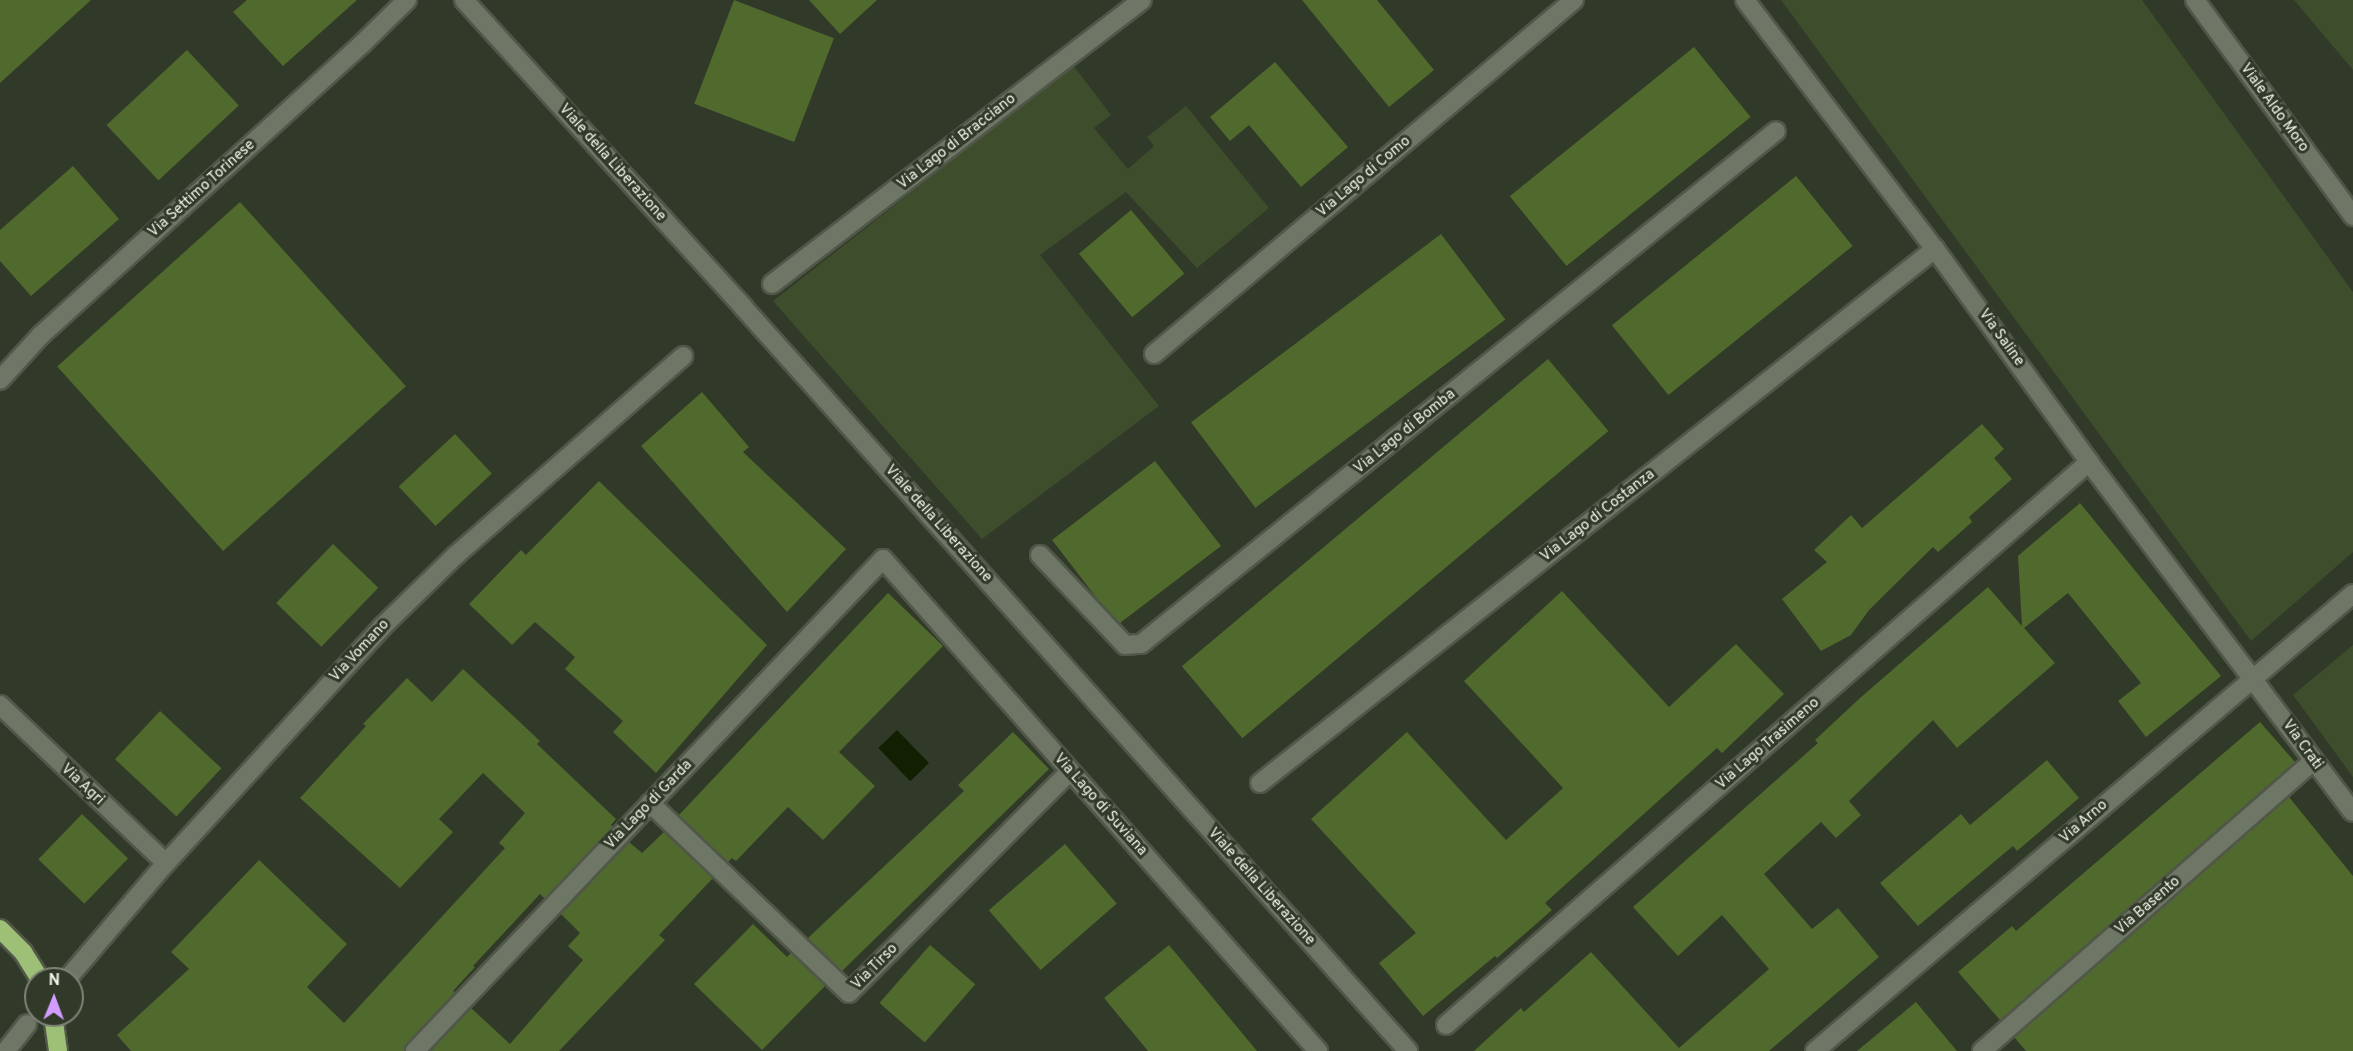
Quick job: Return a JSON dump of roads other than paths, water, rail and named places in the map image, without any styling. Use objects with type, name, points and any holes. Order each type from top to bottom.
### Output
[{"type":"highway","points":[[0,929],[23,952],[32,967]]},
{"type":"highway","points":[[55,1027],[58,1047]]},
{"type":"street","name":"Via Settimo Torinese","points":[[0,380],[40,335],[341,64],[407,0]]},
{"type":"street","name":"Viale della Liberazione","points":[[464,0],[735,298],[1408,1051]]},
{"type":"street","name":"Via Lago di Bracciano","points":[[772,284],[1142,0]]},
{"type":"street","name":"Via Lago di Como","points":[[1154,354],[1574,0]]},
{"type":"street","name":"Via Saline","points":[[1745,0],[1935,249],[2089,462],[2253,677]]},
{"type":"street","name":"Viale Aldo Moro","points":[[2195,0],[2353,216]]},
{"type":"street","name":"Via Lago di Bomba","points":[[1041,555],[1125,645],[1140,645],[1776,131]]},
{"type":"street","name":"Via Lago di Costanza","points":[[1260,783],[1935,249]]},
{"type":"street","name":"Via Vomano","points":[[77,967],[166,863],[351,659],[417,592],[683,356]]},
{"type":"street","name":"Via Lago Trasimeno","points":[[1446,1025],[2089,462]]},
{"type":"street","name":"Via Lago di Suviana","points":[[883,559],[1318,1051]]},
{"type":"street","name":"Via Lago di Garda","points":[[415,1051],[883,559]]},
{"type":"street","name":"Via Arno","points":[[1815,1051],[2353,594]]},
{"type":"street","name":"Via Crati","points":[[2253,677],[2353,812]]},
{"type":"street","name":"Via Agri","points":[[0,705],[166,863]]},
{"type":"street","name":"Via Basento","points":[[1982,1051],[2313,761]]},
{"type":"street","name":"Via Tirso","points":[[650,803],[849,993],[1070,771]]},
{"type":"street","points":[[6,1051],[25,1027]]}]
